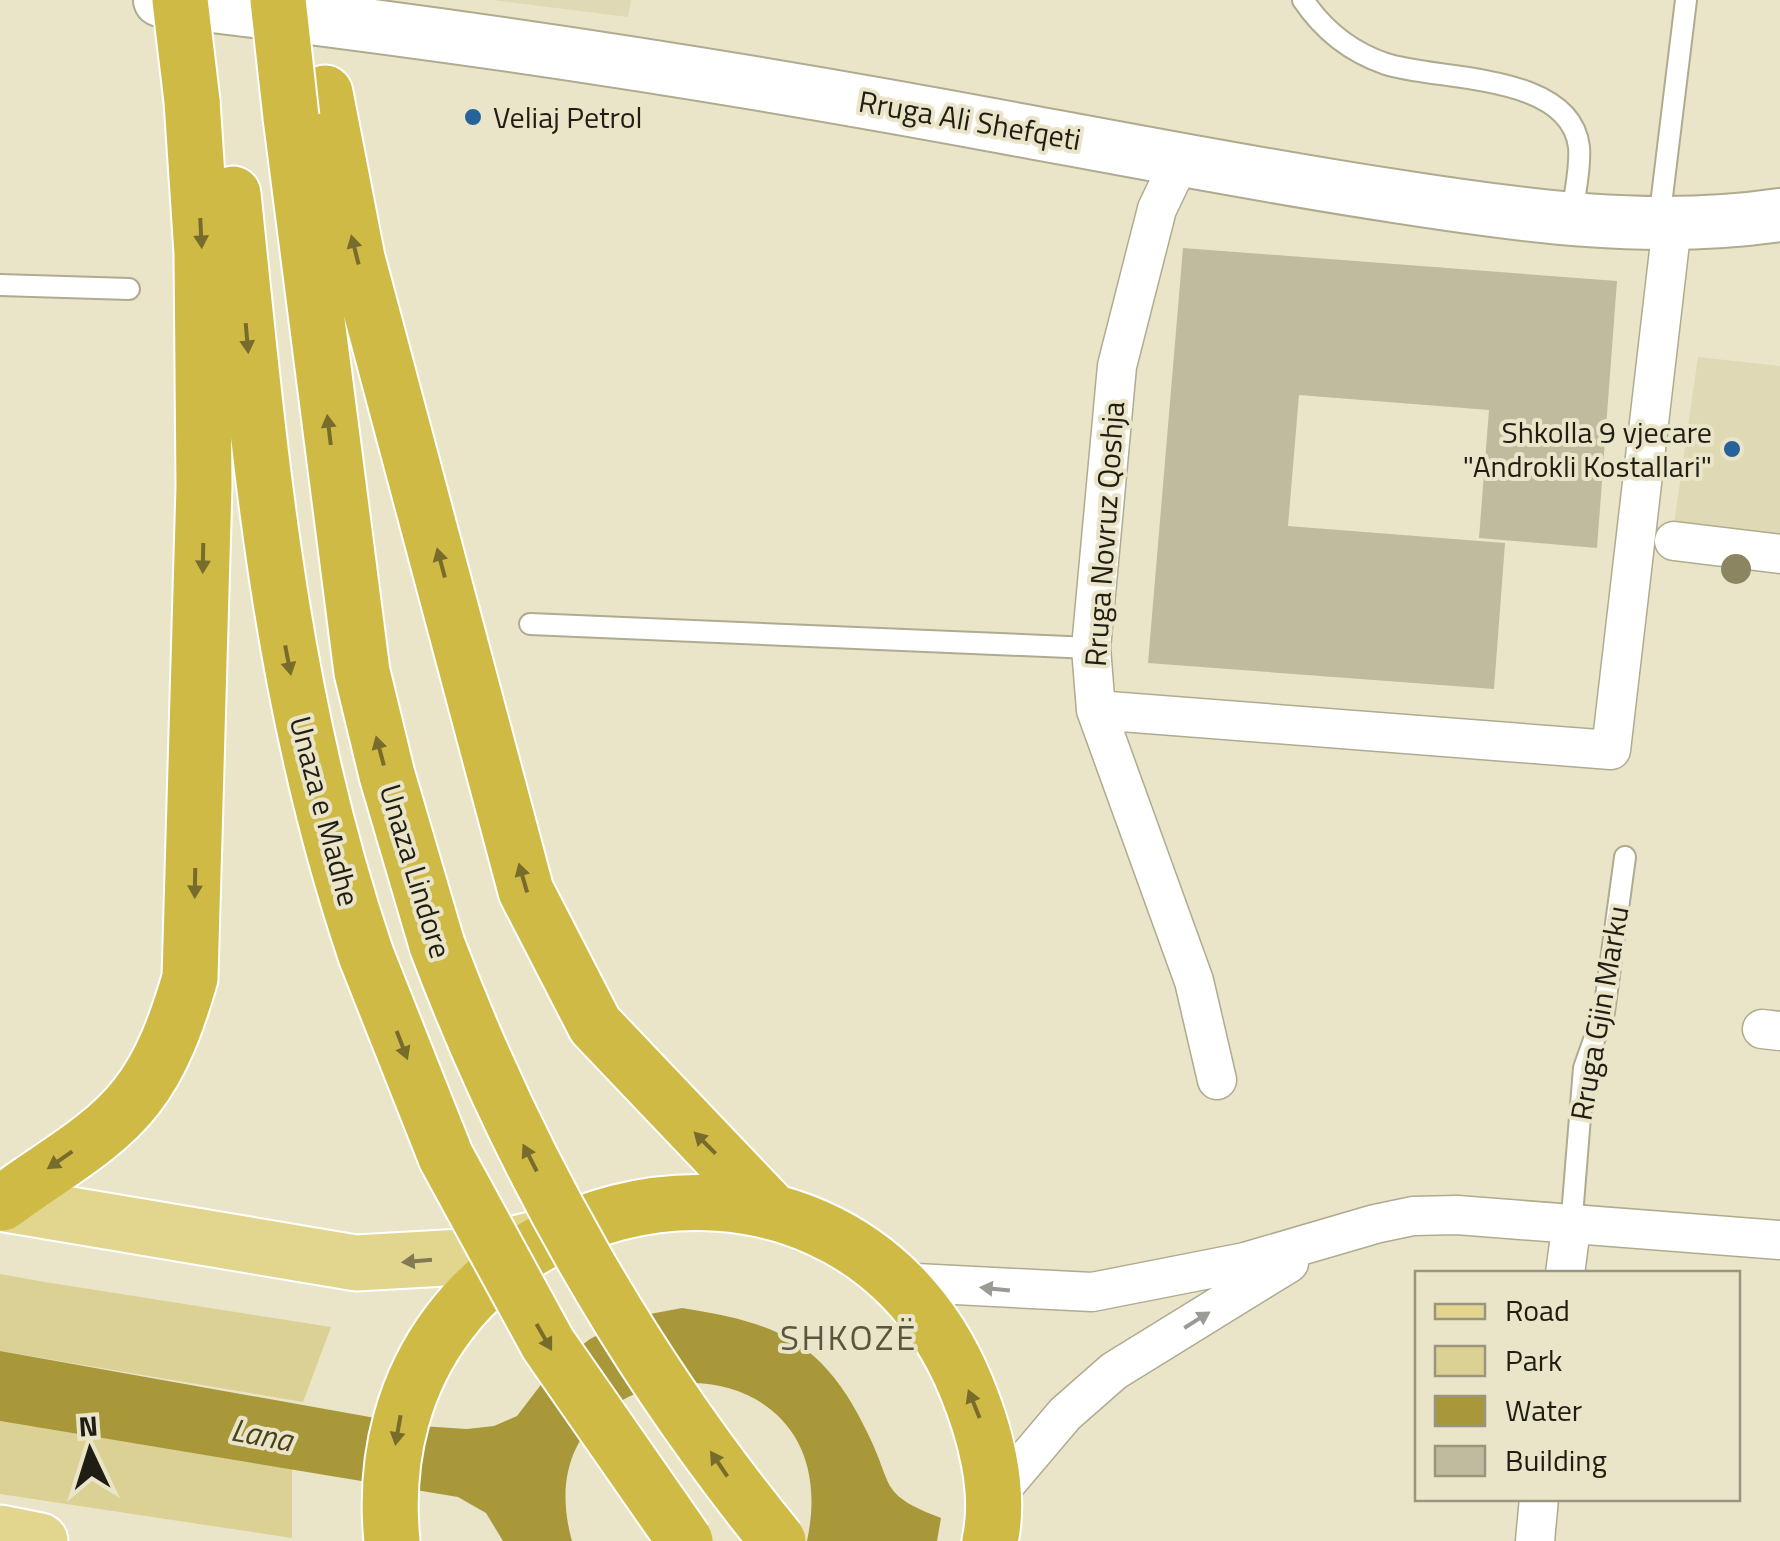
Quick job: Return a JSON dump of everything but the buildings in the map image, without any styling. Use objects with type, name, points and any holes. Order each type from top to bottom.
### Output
[{"type":"highway","points":[[1,1203],[99,1132],[136,1098],[163,1052],[190,978],[204,486],[202,253],[208,101],[180,0]]},
{"type":"highway","name":"Unaza e Madhe","points":[[212,0],[208,101],[283,634],[317,790],[366,955],[446,1158],[548,1344],[685,1541]]},
{"type":"highway","points":[[278,0],[357,258],[526,891],[595,1025],[773,1212]]},
{"type":"highway","points":[[308,105],[313,0]]},
{"type":"highway","name":"Unaza Lindore","points":[[308,105],[362,672],[386,776],[437,946],[500,1097],[591,1271],[737,1491],[778,1541]]},
{"type":"highway","points":[[392,1541],[387,1493],[401,1413],[434,1340],[484,1281],[547,1236],[619,1209],[696,1201],[773,1212],[844,1242],[897,1282],[952,1351],[982,1423],[992,1529]]},
{"type":"main road","name":"Rruga Ali Shefqeti","points":[[160,0],[554,50],[1434,202],[1665,225],[1780,214]]},
{"type":"main road","points":[[1,1203],[356,1263],[463,1258],[547,1236]]},
{"type":"main road","points":[[0,1534],[40,1541]]},
{"type":"street","name":"Rruga Novruz Qoshja","points":[[1181,160],[1146,244],[1117,366],[1091,648],[1096,710],[1194,982],[1217,1080]]},
{"type":"street","points":[[1096,710],[1611,750],[1665,225]]},
{"type":"street","points":[[1674,542],[1780,554]]},
{"type":"street","points":[[897,1282],[1034,1293],[1092,1292],[1320,1244],[1413,1216],[1780,1240]]},
{"type":"street","points":[[1565,1271],[1570,1228]]},
{"type":"street","points":[[992,1529],[1065,1414],[1114,1371],[1320,1244]]},
{"type":"street","points":[[1535,1541],[1539,1501]]},
{"type":"lane","points":[[1303,0],[1331,37],[1387,65],[1489,82],[1554,105],[1579,144],[1571,218]]},
{"type":"lane","points":[[1665,225],[1686,0]]},
{"type":"lane","points":[[0,285],[128,290]]},
{"type":"lane","points":[[530,624],[1091,648]]},
{"type":"lane","name":"Rruga Gjin Marku","points":[[1570,1228],[1584,1068],[1604,1012],[1625,857]]},
{"type":"shaded area","points":[[492,0],[631,0],[628,17]]},
{"type":"shaded area","name":"Shkolla 9 vjecare \"Androkli Kostallari\"","points":[[1698,357],[1780,366],[1780,544],[1673,531]]},
{"type":"green space","points":[[0,1274],[331,1327],[303,1402],[0,1351]]},
{"type":"green space","points":[[0,1421],[292,1469],[292,1538],[0,1494]]},
{"type":"water","name":"Lana","points":[[682,1308],[746,1321],[773,1331],[816,1359],[852,1404],[891,1488],[907,1502],[941,1518],[937,1541],[807,1541],[808,1470],[782,1420],[738,1391],[686,1383],[634,1395],[591,1425],[568,1474],[572,1541],[503,1541],[486,1513],[458,1497],[0,1421],[0,1351],[420,1426],[494,1426],[517,1416],[556,1365],[590,1339],[634,1317]]},
{"type":"place","name":"Veliaj Petrol","points":[[473,117]]},
{"type":"place","name":"Shkolla 9 vjecare \"Androkli Kostallari\"","points":[[1732,449]]},
{"type":"district","name":"SHKOZË","points":[[849,1337]]}]
